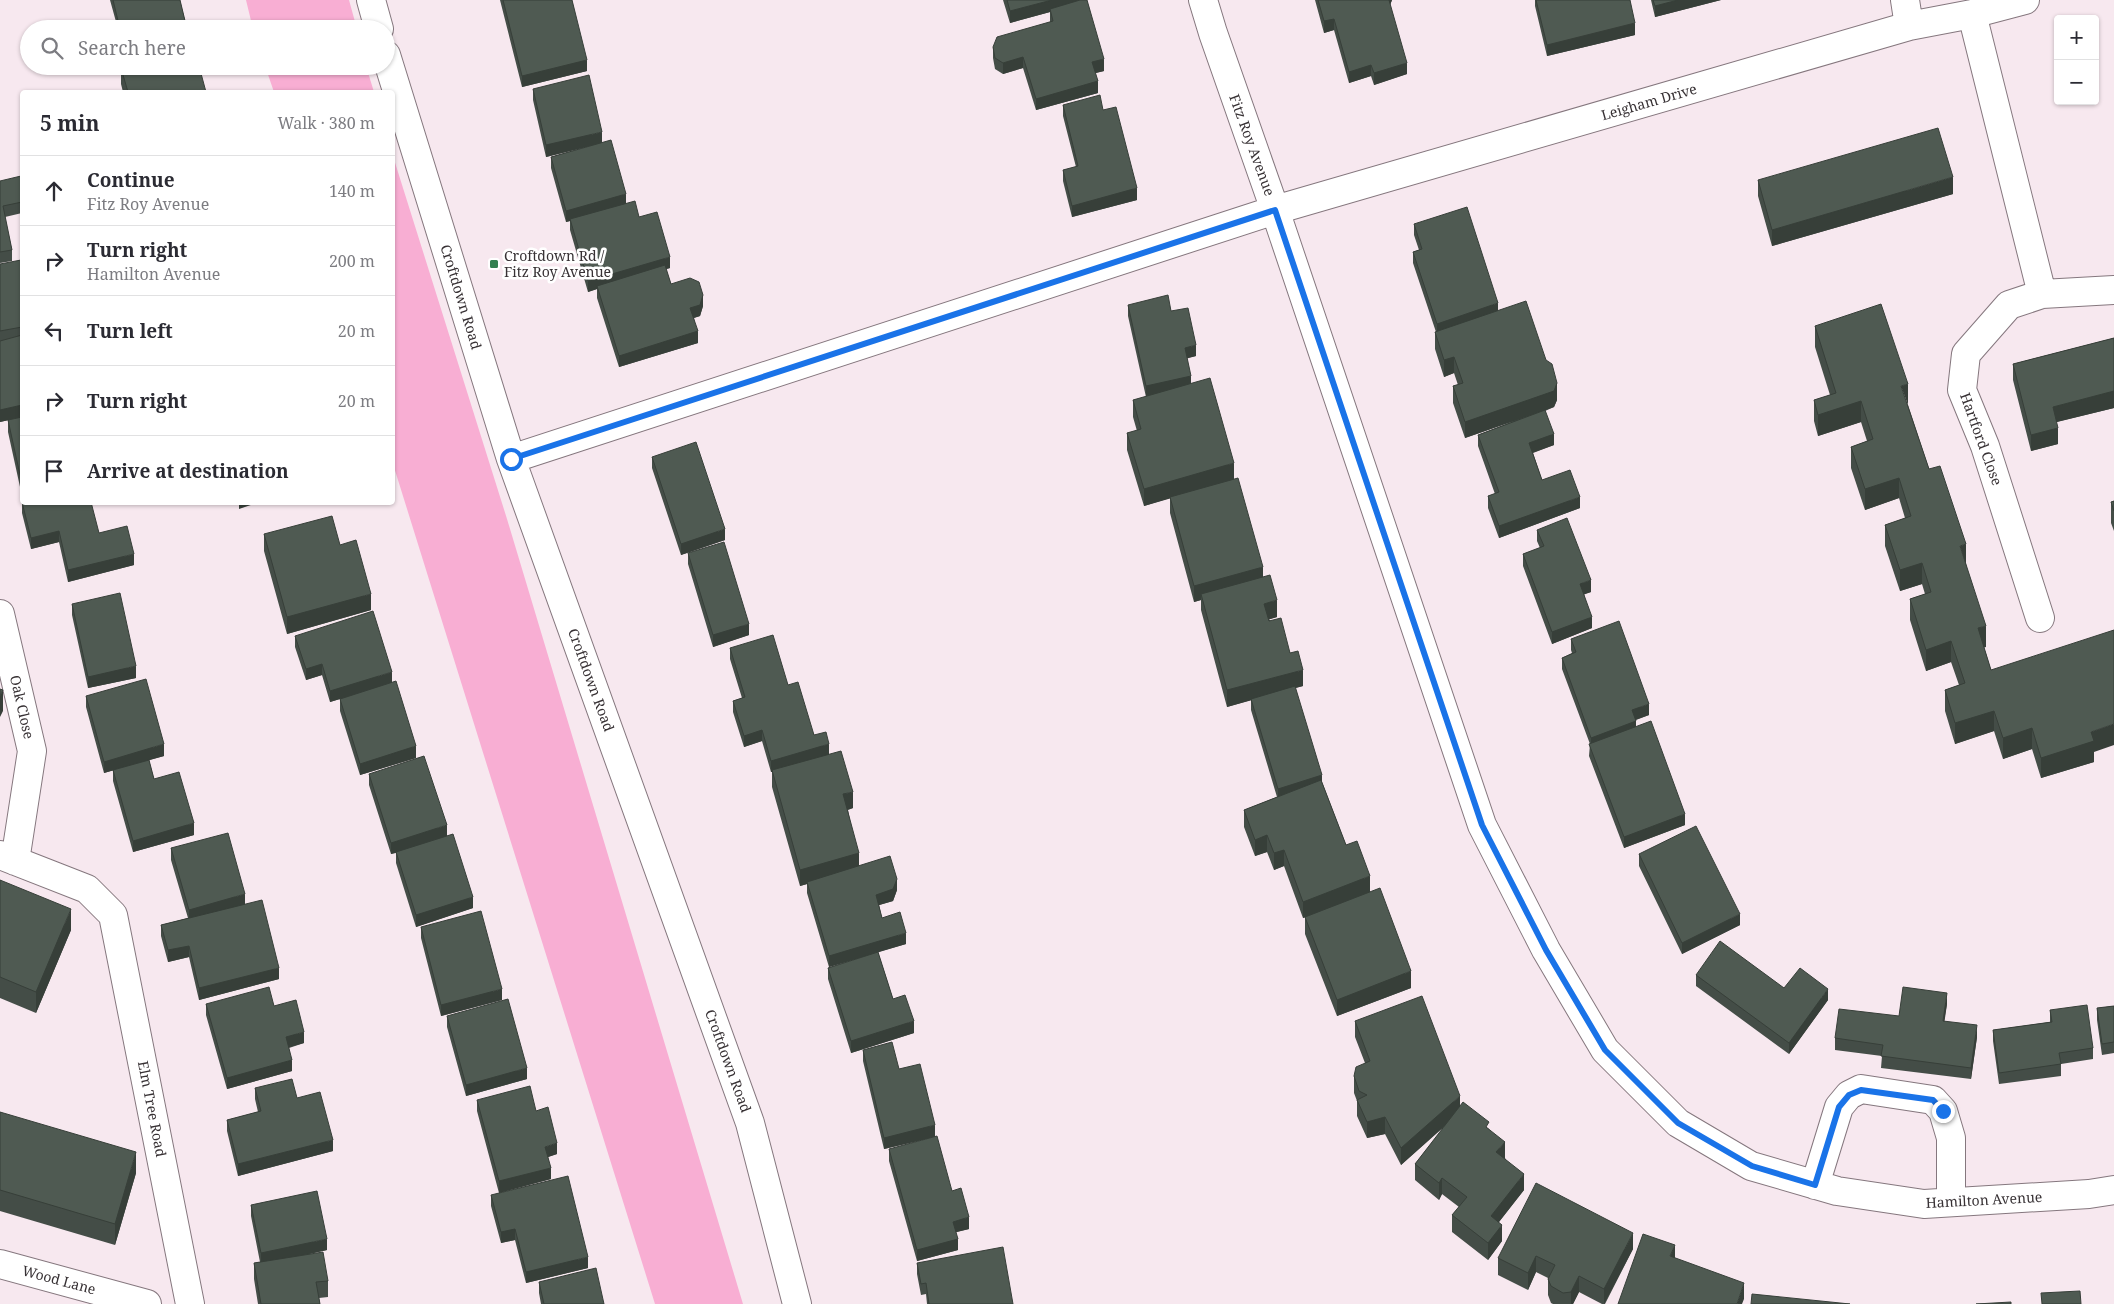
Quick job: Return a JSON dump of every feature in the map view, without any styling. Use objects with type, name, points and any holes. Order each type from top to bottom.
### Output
[{"type":"street","points":[[371,0],[377,20]]},
{"type":"street","name":"Fitz Roy Avenue","points":[[511,459],[1275,210],[1213,34],[1203,0]]},
{"type":"street","name":"Leigham Drive","points":[[1275,210],[1907,13],[1972,14],[2025,0]]},
{"type":"street","points":[[1972,14],[2042,294]]},
{"type":"street","name":"Croftdown Road","points":[[392,75],[511,459],[750,1123],[796,1304]]},
{"type":"street","name":"Hamilton Avenue","points":[[1275,210],[1482,825],[1546,950],[1605,1050],[1678,1123],[1752,1166],[1815,1185],[1837,1191],[1924,1204],[2089,1194],[2114,1190]]},
{"type":"street","name":"Hartford Close","points":[[2040,618],[1985,446],[1962,390],[1966,354],[2008,305],[2042,294],[2114,290]]},
{"type":"street","name":"Oak Close","points":[[0,614],[32,751],[8,858]]},
{"type":"street","name":"Elm Tree Road","points":[[8,858],[87,889],[113,915],[190,1304]]},
{"type":"street","points":[[1815,1185],[1839,1107],[1849,1095],[1861,1090],[1933,1100],[1943,1111],[1951,1138],[1951,1202]]},
{"type":"street","name":"Wood Lane","points":[[0,1264],[147,1304]]},
{"type":"shaded area","points":[[246,0],[349,0],[355,20],[251,20]]},
{"type":"shaded area","points":[[268,75],[369,75],[373,90],[273,90]]},
{"type":"shaded area","points":[[395,163],[507,519],[743,1304],[655,1304],[395,470]]},
{"type":"building","points":[[113,0],[180,0],[185,20],[118,20]]},
{"type":"building","points":[[503,0],[572,0],[587,60],[522,76]]},
{"type":"building","points":[[1007,0],[1052,0],[1010,11]]},
{"type":"building","points":[[1080,0],[1087,0],[1104,59],[1092,62],[1098,81],[1036,99],[1023,57],[1003,63],[995,58],[993,47],[997,37],[1053,21],[1050,9]]},
{"type":"building","points":[[1318,0],[1389,0],[1407,63],[1374,73],[1371,65],[1349,72],[1334,19],[1324,21]]},
{"type":"building","points":[[1536,0],[1630,0],[1635,23],[1547,45]]},
{"type":"building","points":[[1653,0],[1678,0],[1655,6]]},
{"type":"building","points":[[123,75],[201,75],[205,90],[127,90]]},
{"type":"building","points":[[589,75],[602,132],[546,145],[533,89]]},
{"type":"building","points":[[1100,95],[1103,110],[1116,107],[1137,188],[1072,206],[1063,170],[1078,166],[1063,105]]},
{"type":"building","points":[[1938,128],[1953,177],[1772,230],[1758,180]]},
{"type":"building","points":[[611,140],[626,194],[566,211],[551,157]]},
{"type":"building","points":[[20,176],[20,202],[3,206],[12,250],[0,252],[0,181]]},
{"type":"building","points":[[635,201],[639,217],[657,212],[670,257],[588,281],[570,219]]},
{"type":"building","points":[[1467,207],[1498,303],[1437,324],[1413,252],[1422,249],[1414,224]]},
{"type":"building","points":[[20,260],[20,327],[0,331],[0,264]]},
{"type":"building","points":[[665,265],[671,284],[690,278],[699,282],[703,295],[700,305],[690,308],[698,331],[619,356],[597,286]]},
{"type":"building","points":[[1168,295],[1171,311],[1188,308],[1196,345],[1185,348],[1191,376],[1146,386],[1128,305]]},
{"type":"building","points":[[1526,301],[1546,360],[1552,364],[1557,383],[1554,391],[1465,422],[1453,386],[1463,383],[1454,357],[1444,360],[1435,332]]},
{"type":"building","points":[[1881,304],[1908,384],[1901,386],[1929,469],[1940,466],[1966,544],[1960,546],[1986,626],[1978,628],[1991,670],[2114,630],[2114,724],[2091,732],[2094,741],[2041,758],[2032,728],[2003,738],[1994,711],[1955,723],[1945,690],[1965,683],[1951,641],[1926,650],[1910,599],[1931,592],[1922,563],[1900,570],[1885,525],[1911,516],[1899,478],[1865,489],[1851,447],[1873,439],[1861,401],[1818,415],[1814,400],[1836,393],[1815,326]]},
{"type":"building","points":[[20,336],[20,405],[0,410],[0,341]]},
{"type":"building","points":[[2114,338],[2114,391],[2053,407],[2058,428],[2031,435],[2013,364]]},
{"type":"building","points":[[1210,378],[1234,463],[1144,489],[1127,433],[1141,429],[1133,400]]},
{"type":"building","points":[[1545,410],[1554,434],[1529,443],[1542,480],[1570,470],[1580,497],[1499,526],[1488,496],[1499,492],[1478,435]]},
{"type":"building","points":[[20,417],[20,475],[8,420]]},
{"type":"building","points":[[696,442],[725,529],[681,544],[652,457]]},
{"type":"building","points":[[1238,478],[1263,567],[1194,586],[1170,497]]},
{"type":"building","points":[[23,505],[92,505],[99,533],[127,526],[134,554],[68,570],[59,531],[31,538]]},
{"type":"building","points":[[332,516],[340,545],[356,540],[371,594],[287,617],[264,534]]},
{"type":"building","points":[[1567,518],[1591,580],[1580,584],[1592,617],[1552,632],[1523,554],[1544,546],[1537,530]]},
{"type":"building","points":[[724,542],[749,624],[713,635],[688,553]]},
{"type":"building","points":[[1270,575],[1277,600],[1264,604],[1269,621],[1281,618],[1290,653],[1298,651],[1303,670],[1227,690],[1201,594]]},
{"type":"building","points":[[120,593],[136,666],[88,677],[72,604]]},
{"type":"building","points":[[373,611],[392,672],[330,691],[322,664],[306,669],[295,636]]},
{"type":"building","points":[[1619,621],[1649,704],[1632,710],[1636,721],[1591,738],[1562,658],[1576,652],[1571,639]]},
{"type":"building","points":[[773,635],[788,685],[798,682],[814,735],[826,732],[829,744],[771,761],[762,730],[744,736],[733,701],[745,697],[730,648]]},
{"type":"building","points":[[146,679],[164,744],[104,762],[86,696]]},
{"type":"building","points":[[396,681],[416,746],[360,764],[340,699]]},
{"type":"building","points":[[1295,686],[1322,775],[1278,789],[1251,699]]},
{"type":"building","points":[[1651,721],[1685,814],[1624,837],[1589,744]]},
{"type":"building","points":[[841,751],[853,792],[843,794],[859,853],[800,870],[772,770]]},
{"type":"building","points":[[424,756],[447,825],[391,843],[369,774]]},
{"type":"building","points":[[149,760],[154,779],[179,772],[194,823],[133,841],[113,770]]},
{"type":"building","points":[[1321,780],[1346,845],[1357,841],[1370,876],[1303,902],[1284,850],[1274,853],[1267,835],[1255,840],[1244,810]]},
{"type":"building","points":[[1696,826],[1740,914],[1682,943],[1639,854]]},
{"type":"building","points":[[228,833],[245,894],[189,910],[171,848]]},
{"type":"building","points":[[453,834],[473,897],[416,915],[396,852]]},
{"type":"building","points":[[890,856],[897,879],[893,889],[876,895],[882,918],[900,912],[906,933],[829,956],[807,882]]},
{"type":"building","points":[[0,880],[71,909],[36,992],[0,977]]},
{"type":"building","points":[[1380,888],[1411,971],[1337,1000],[1305,917]]},
{"type":"building","points":[[262,900],[279,968],[199,988],[189,946],[168,950],[161,925]]},
{"type":"building","points":[[481,911],[502,989],[441,1005],[421,927]]},
{"type":"building","points":[[1720,941],[1784,988],[1800,968],[1828,989],[1789,1043],[1696,975]]},
{"type":"building","points":[[878,952],[893,999],[905,995],[914,1021],[851,1041],[828,968]]},
{"type":"building","points":[[269,987],[274,1006],[296,1000],[304,1032],[286,1037],[292,1060],[227,1078],[206,1004]]},
{"type":"building","points":[[1903,987],[1947,993],[1943,1021],[1977,1025],[1971,1068],[1881,1056],[1883,1045],[1835,1038],[1839,1009],[1899,1016]]},
{"type":"building","points":[[1422,996],[1460,1096],[1401,1148],[1385,1117],[1367,1122],[1357,1100],[1367,1095],[1359,1091],[1354,1076],[1356,1067],[1370,1061],[1355,1021]]},
{"type":"building","points":[[508,999],[527,1068],[466,1085],[447,1016]]},
{"type":"building","points":[[2087,1005],[2093,1048],[2059,1053],[2061,1064],[1999,1073],[1993,1030],[2052,1022],[2050,1010]]},
{"type":"building","points":[[2114,1006],[2114,1042],[2102,1044],[2097,1008]]},
{"type":"building","points":[[892,1042],[899,1069],[920,1064],[935,1125],[884,1138],[863,1050]]},
{"type":"building","points":[[292,1079],[297,1098],[320,1092],[333,1140],[238,1164],[227,1120],[261,1111],[255,1088]]},
{"type":"building","points":[[530,1086],[536,1111],[548,1107],[557,1143],[545,1147],[551,1168],[499,1181],[477,1100]]},
{"type":"building","points":[[1463,1102],[1489,1122],[1486,1127],[1505,1142],[1496,1152],[1524,1174],[1491,1216],[1502,1225],[1488,1243],[1452,1215],[1467,1197],[1442,1178],[1439,1183],[1415,1164]]},
{"type":"building","points":[[0,1112],[136,1152],[115,1224],[0,1190]]},
{"type":"building","points":[[937,1136],[952,1191],[961,1188],[969,1217],[953,1222],[958,1239],[917,1250],[889,1149]]},
{"type":"building","points":[[568,1176],[588,1257],[526,1272],[515,1229],[501,1232],[491,1195]]},
{"type":"building","points":[[1536,1183],[1633,1233],[1604,1289],[1579,1276],[1571,1292],[1563,1293],[1551,1286],[1548,1279],[1555,1265],[1536,1256],[1528,1273],[1498,1258]]},
{"type":"building","points":[[317,1191],[327,1239],[261,1253],[251,1205]]},
{"type":"building","points":[[1643,1234],[1675,1245],[1670,1256],[1744,1283],[1737,1304],[1618,1304]]},
{"type":"building","points":[[1003,1247],[1013,1304],[929,1304],[926,1283],[921,1284],[917,1263]]},
{"type":"building","points":[[323,1252],[328,1281],[316,1282],[320,1304],[261,1304],[254,1263]]},
{"type":"building","points":[[596,1268],[604,1304],[544,1304],[539,1282]]},
{"type":"building","points":[[2080,1291],[2081,1304],[2042,1304],[2041,1293]]},
{"type":"building","points":[[1752,1294],[1850,1304],[1751,1304]]},
{"type":"building","points":[[2011,1302],[2011,1304],[1976,1304]]},
{"type":"place","name":"Croftdown Rd / Fitz Roy Avenue","points":[[494,264]]},
{"type":"route","points":[[511,459],[1275,210],[1482,825],[1546,950],[1605,1050],[1678,1123],[1752,1166],[1815,1185],[1839,1107],[1849,1095],[1861,1090],[1933,1100],[1943,1111]]}]
